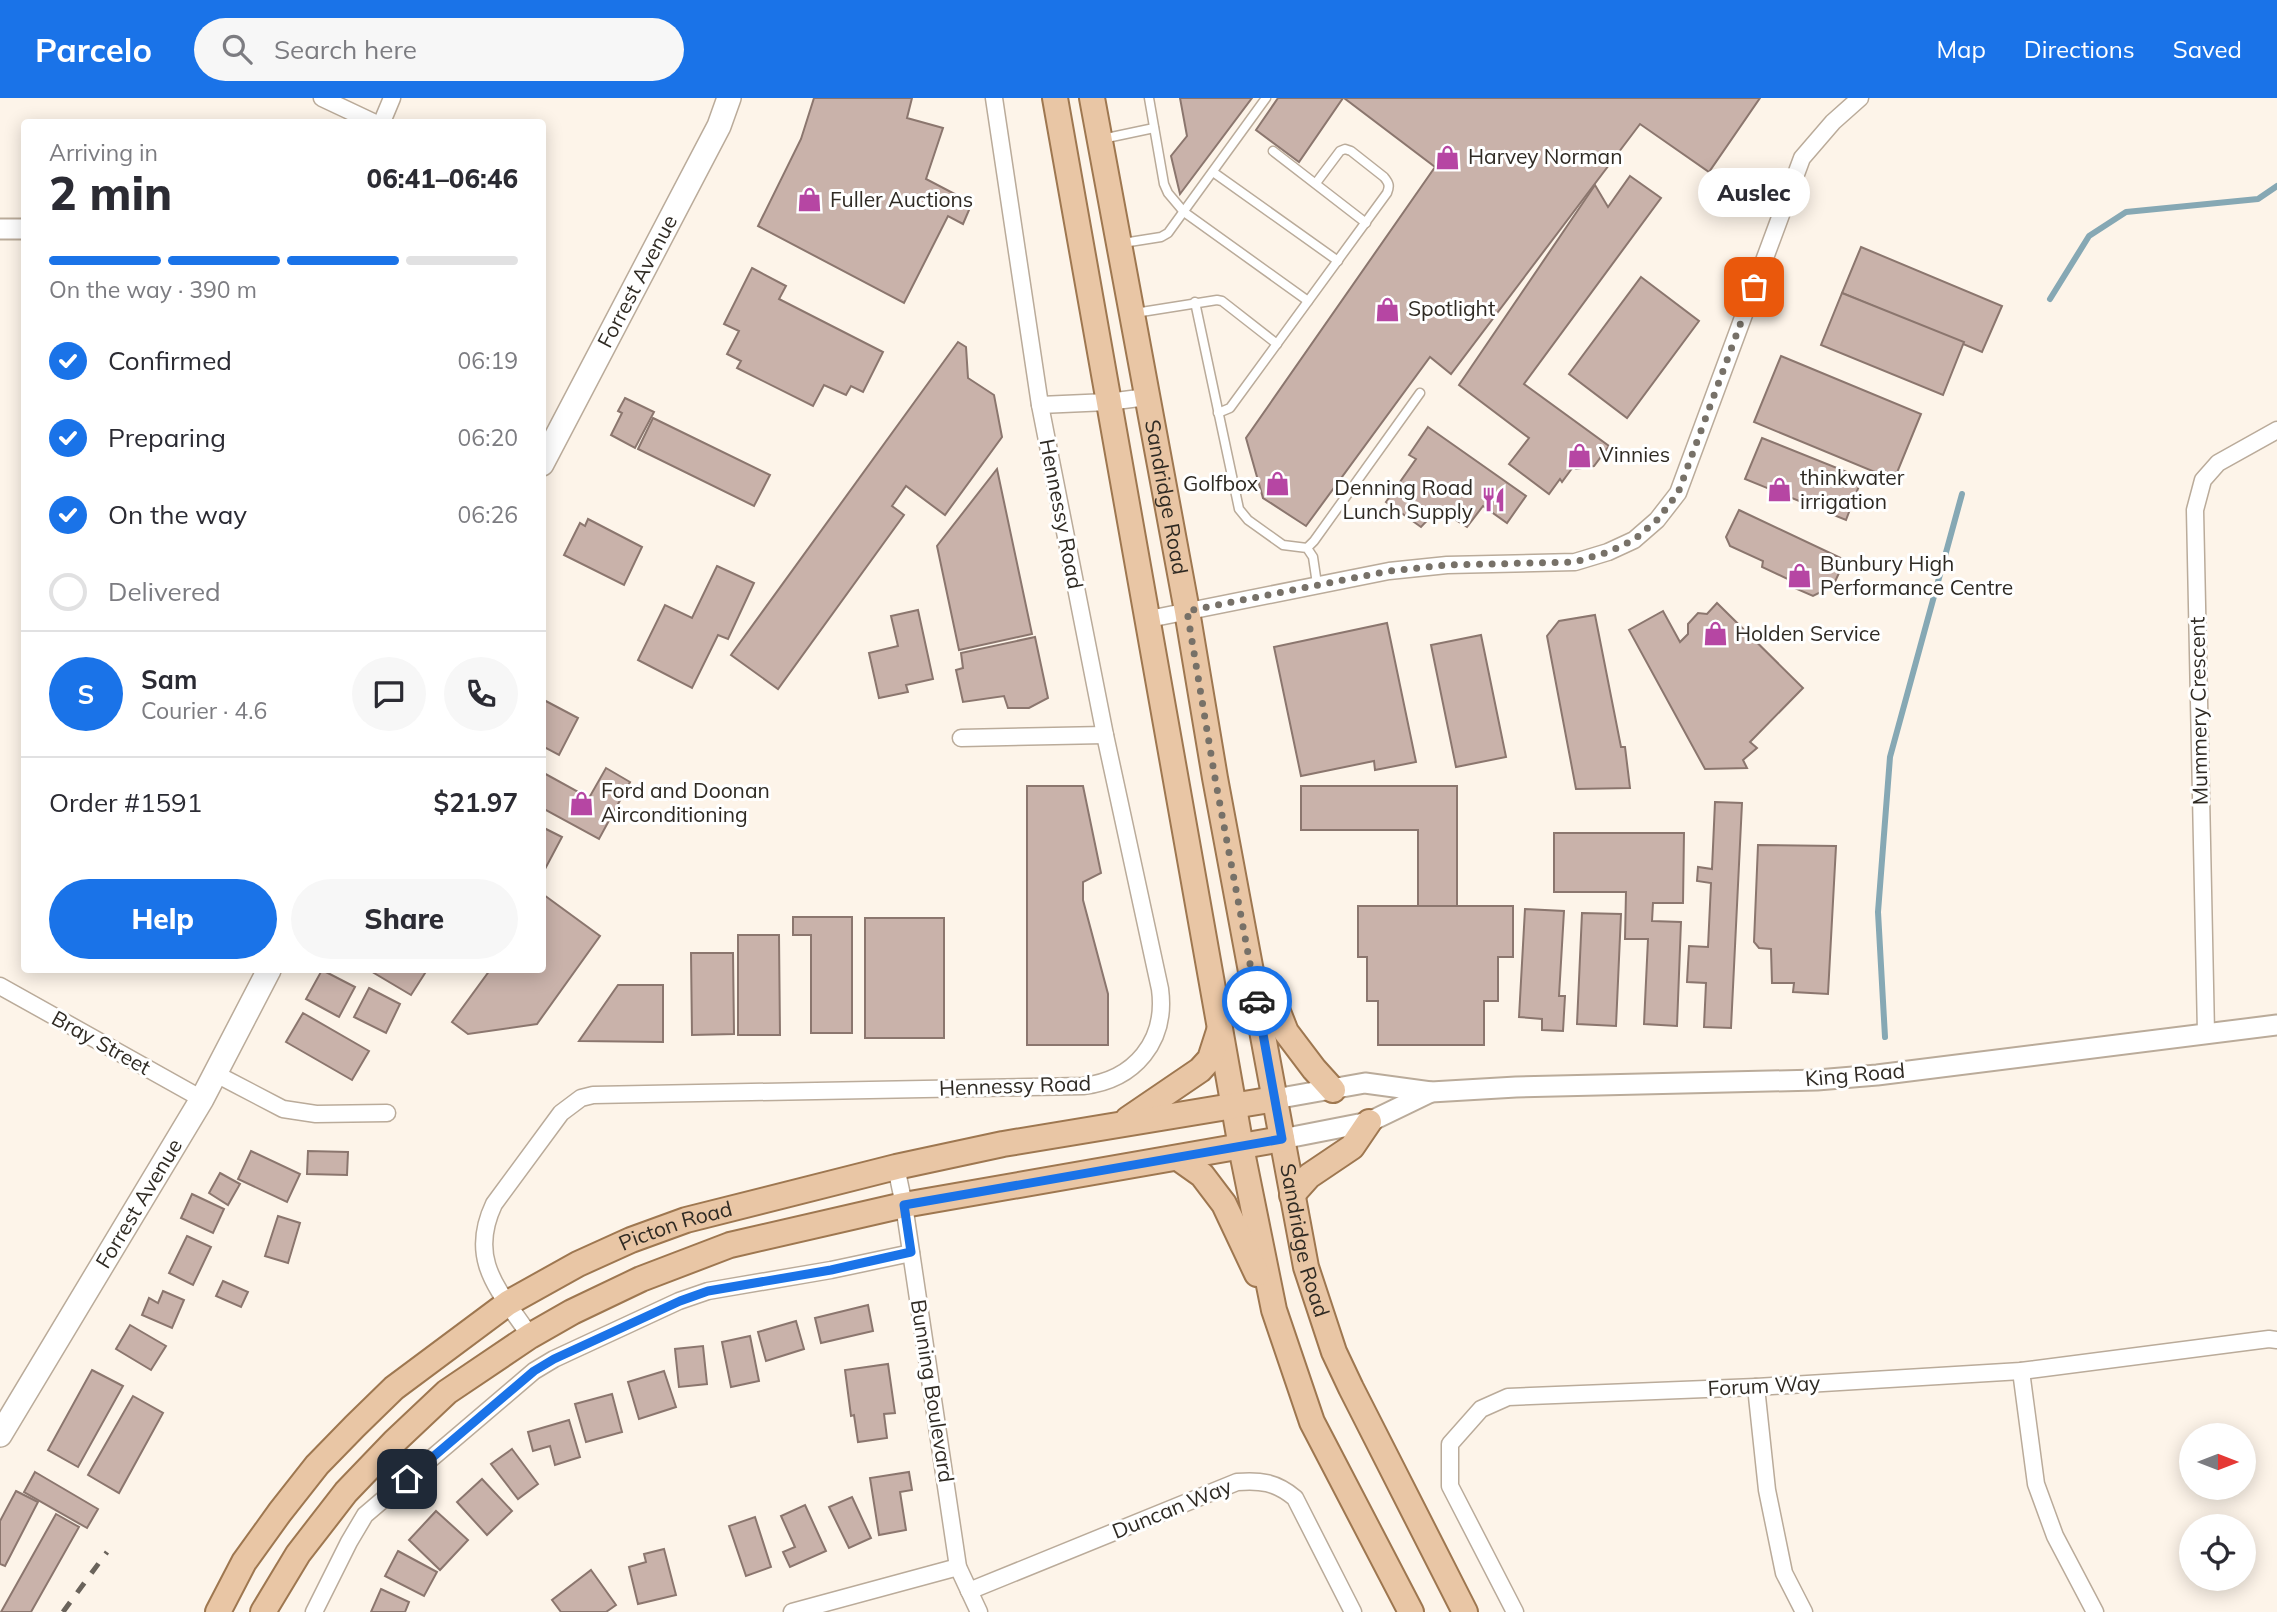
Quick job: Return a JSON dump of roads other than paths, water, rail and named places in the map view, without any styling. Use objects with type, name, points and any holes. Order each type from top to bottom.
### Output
[{"type":"main road","name":"Forrest Avenue","points":[[546,455],[719,126],[729,98]]},
{"type":"main road","name":"Sandridge Road","points":[[1055,98],[1241,1147],[1274,1310],[1312,1422],[1411,1612]]},
{"type":"main road","name":"Sandridge Road","points":[[1093,98],[1306,1267],[1334,1352],[1465,1612]]},
{"type":"main road","points":[[1251,972],[1275,1004],[1286,1032],[1334,1090]]},
{"type":"main road","name":"Forrest Avenue","points":[[0,1435],[202,1099],[267,973]]},
{"type":"main road","points":[[1118,1125],[1200,1070],[1210,1059],[1220,1029]]},
{"type":"main road","name":"Picton Road","points":[[218,1612],[244,1562],[317,1465],[394,1388],[508,1303],[578,1264],[631,1240],[678,1223],[896,1167],[1003,1144],[1275,1099]]},
{"type":"main road","points":[[1293,1195],[1308,1176],[1352,1147],[1369,1122]]},
{"type":"main road","name":"Picton Road","points":[[263,1612],[298,1554],[338,1502],[394,1442],[447,1392],[530,1336],[572,1312],[641,1279],[730,1245],[904,1205],[1282,1139]]},
{"type":"main road","points":[[1178,1158],[1202,1174],[1224,1204],[1274,1310]]},
{"type":"street","points":[[322,98],[367,119]]},
{"type":"street","points":[[383,119],[392,98]]},
{"type":"street","name":"Hennessy Road","points":[[530,1336],[489,1273],[483,1256],[487,1219],[494,1204],[561,1113],[581,1098],[606,1095],[1083,1086],[1108,1081],[1133,1067],[1159,1027],[1162,1001],[1105,734],[1040,405],[994,98]]},
{"type":"street","points":[[1149,619],[1389,571],[1447,565],[1575,562],[1608,552],[1634,540],[1657,520],[1678,493],[1802,158],[1833,122],[1860,98]]},
{"type":"street","points":[[0,229],[21,229]]},
{"type":"street","points":[[1040,405],[1147,397]]},
{"type":"street","name":"Mummery Crescent","points":[[2206,1033],[2195,510],[2203,480],[2218,463],[2277,430]]},
{"type":"street","points":[[961,738],[1105,734]]},
{"type":"street","name":"Bray Street","points":[[0,986],[202,1099]]},
{"type":"street","name":"King Road","points":[[1275,1099],[1365,1083],[1431,1092],[1817,1080],[2277,1025]]},
{"type":"street","points":[[216,1074],[284,1109],[316,1114],[387,1113]]},
{"type":"street","name":"King Road","points":[[1282,1139],[1369,1122],[1431,1092]]},
{"type":"street","name":"Bunning Boulevard","points":[[896,1167],[958,1567],[979,1612]]},
{"type":"street","points":[[314,1612],[365,1515],[534,1371],[668,1306],[708,1291],[831,1270],[911,1252]]},
{"type":"street","name":"Forum Way","points":[[1515,1612],[1450,1486],[1450,1444],[1480,1409],[1508,1397],[1756,1387],[2021,1371],[2277,1340]]},
{"type":"street","points":[[2021,1371],[2036,1484],[2055,1536],[2095,1612]]},
{"type":"street","points":[[1756,1387],[1767,1490],[1784,1573],[1804,1612]]},
{"type":"street","name":"Duncan Way","points":[[970,1591],[1237,1482],[1256,1480],[1283,1487],[1295,1497],[1353,1612]]},
{"type":"street","points":[[792,1612],[958,1567]]},
{"type":"lane","points":[[1149,98],[1166,189],[1184,212],[1308,301]]},
{"type":"lane","points":[[1119,244],[1165,236],[1266,98]]},
{"type":"lane","points":[[1100,139],[1154,128]]},
{"type":"lane","points":[[1219,413],[1230,408],[1366,223],[1387,193],[1389,183],[1352,151],[1345,149],[1340,151],[1316,183]]},
{"type":"lane","points":[[1273,151],[1366,223]]},
{"type":"lane","points":[[1213,172],[1338,261]]},
{"type":"lane","points":[[1132,313],[1195,302],[1222,301],[1277,344]]},
{"type":"lane","points":[[1195,302],[1238,505],[1244,517],[1283,545],[1307,548],[1313,557],[1317,584]]},
{"type":"lane","points":[[1307,548],[1420,393]]},
{"type":"waterway","points":[[2050,299],[2089,236],[2126,212],[2258,199],[2277,186]]},
{"type":"waterway","points":[[1885,1037],[1878,912],[1890,757],[1962,494]]},
{"type":"railway","points":[[63,1612],[107,1552]]},
{"type":"place","name":"Harvey Norman","points":[[1448,157]]},
{"type":"place","name":"Fuller Auctions","points":[[810,200]]},
{"type":"place","name":"Auslec","points":[[1754,287]]},
{"type":"place","name":"Spotlight","points":[[1388,309]]},
{"type":"place","name":"Vinnies","points":[[1579,455]]},
{"type":"place","name":"Golfbox","points":[[1278,484]]},
{"type":"place","name":"thinkwater irrigation","points":[[1780,490]]},
{"type":"place","name":"Denning Road Lunch Supply","points":[[1493,500]]},
{"type":"place","name":"Bunbury High Performance Centre","points":[[1800,576]]},
{"type":"place","name":"Holden Service","points":[[1715,634]]},
{"type":"place","name":"Ford and Doonan Airconditioning","points":[[581,803]]}]
